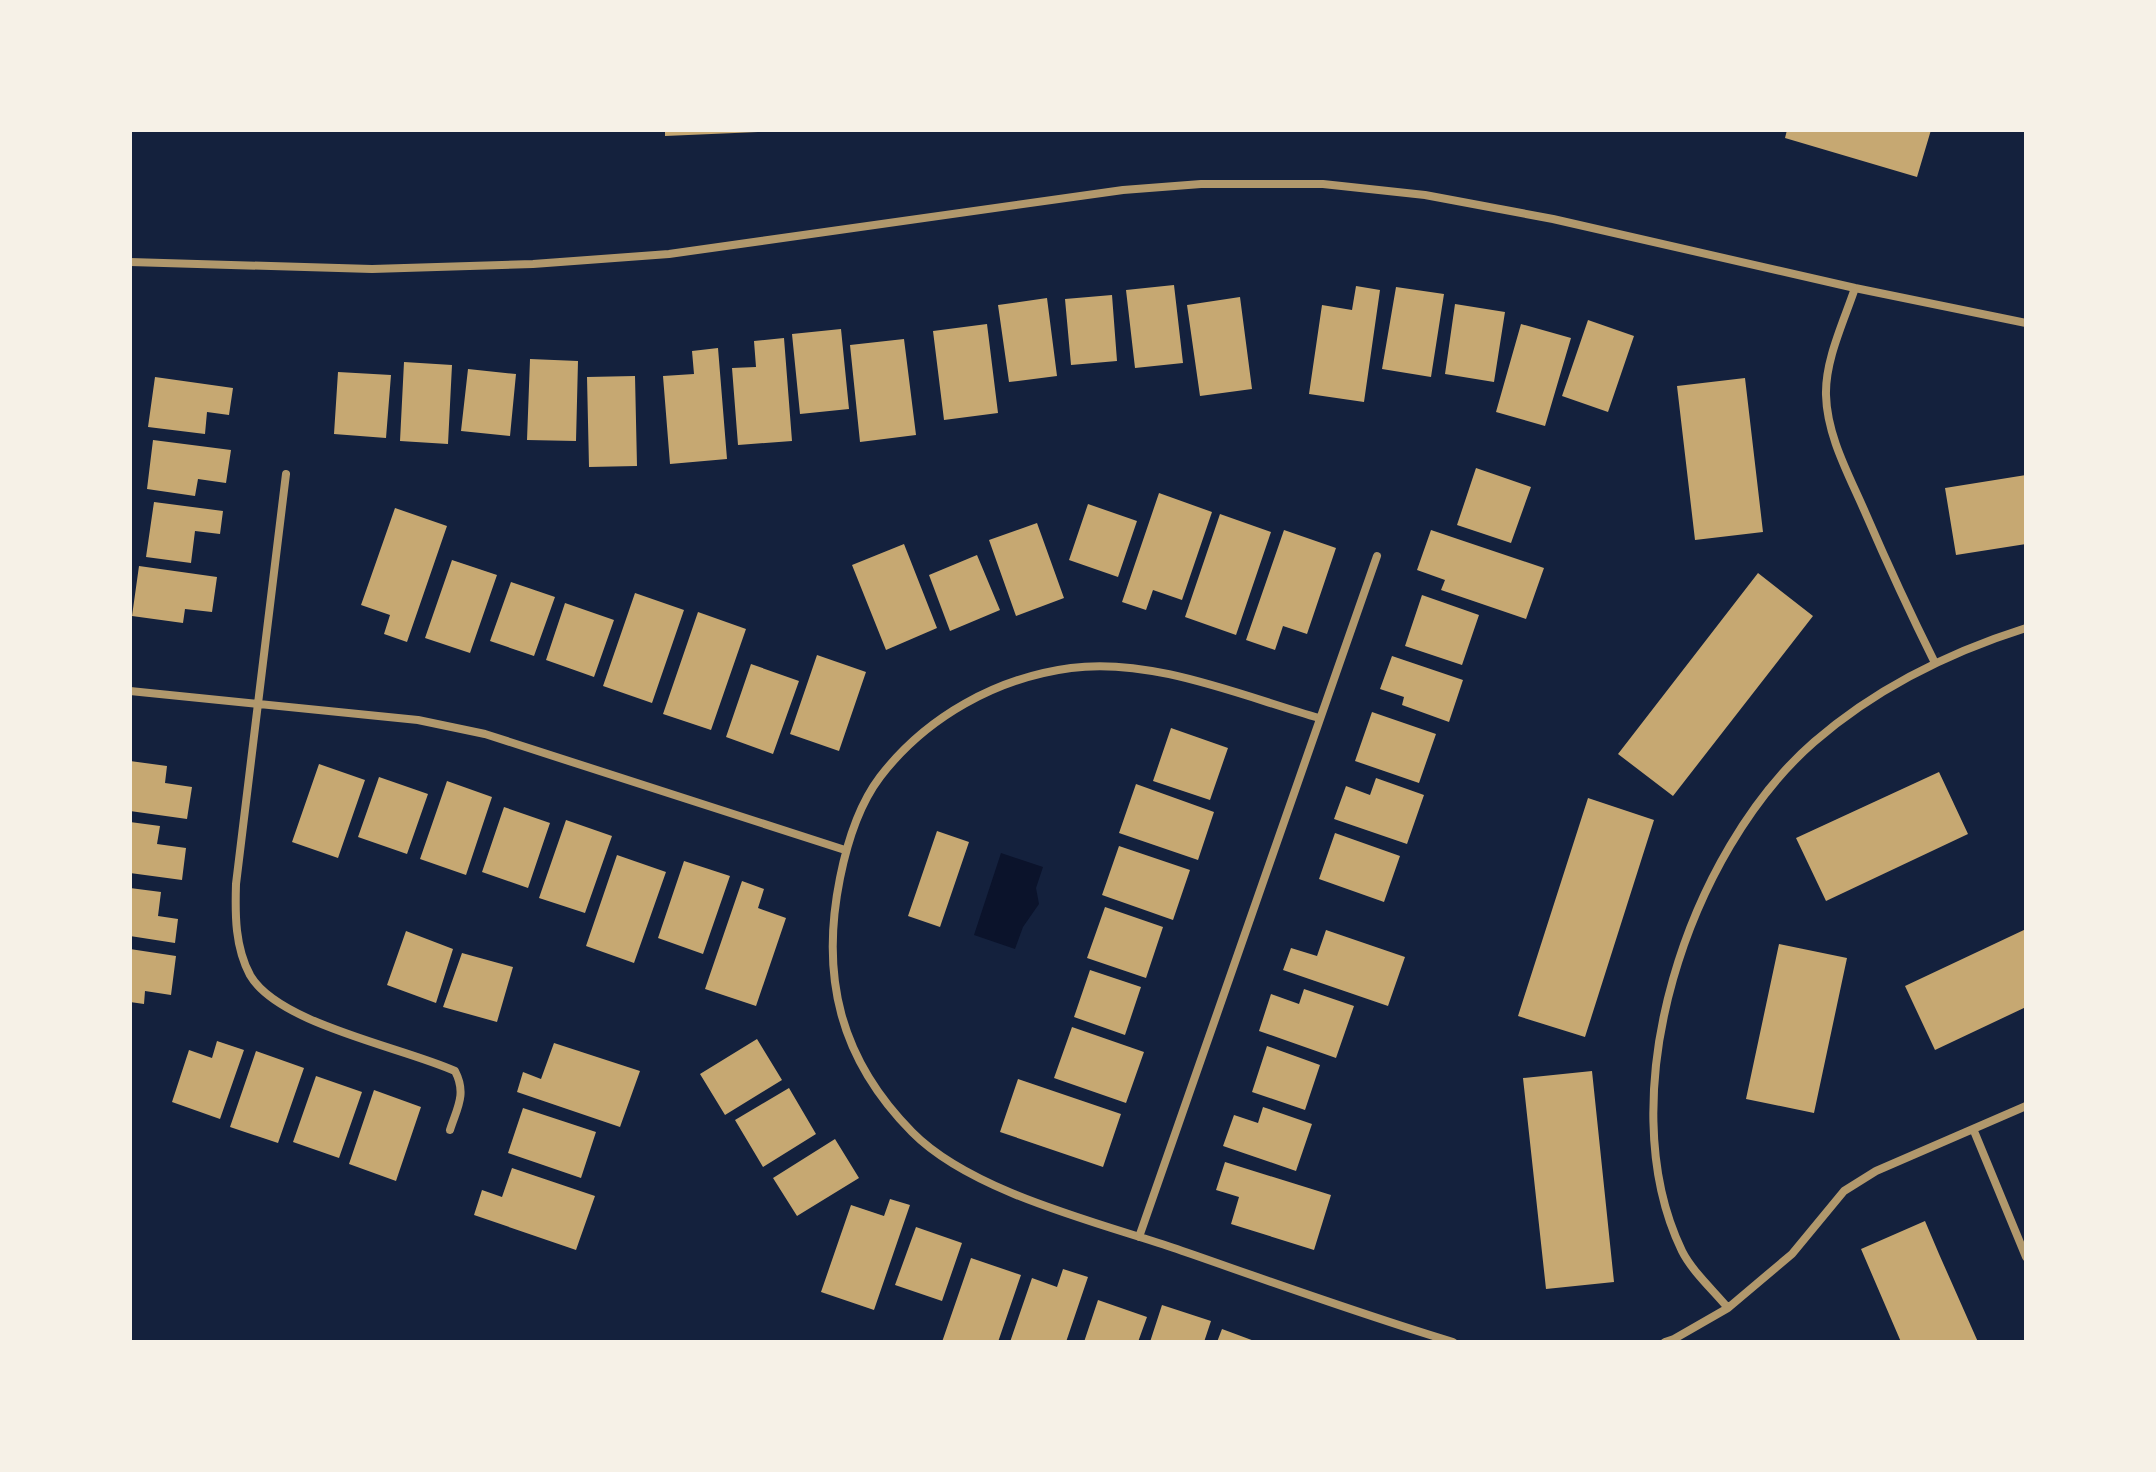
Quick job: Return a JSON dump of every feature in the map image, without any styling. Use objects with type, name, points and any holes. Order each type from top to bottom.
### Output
[{"type":"street","points":[[130,262],[372,269],[533,264],[669,254],[1123,190],[1201,184],[1323,184],[1425,195],[1539,216],[1855,288],[2026,323]]},
{"type":"street","points":[[1855,288],[1829,370],[1826,395],[1831,425],[1846,470],[1905,604],[1935,663]]},
{"type":"street","points":[[286,474],[236,884],[235,920],[240,947],[250,975],[268,997],[293,1011],[455,1071],[462,1084],[450,1130]]},
{"type":"street","points":[[1139,1237],[1377,556]]},
{"type":"street","points":[[1728,1308],[1683,1254],[1667,1213],[1653,1118],[1667,997],[1688,932],[1721,858],[1762,797],[1813,743],[1870,700],[1935,663],[2026,628]]},
{"type":"street","points":[[1319,718],[1165,673],[1104,664],[1067,668],[997,685],[943,717],[919,735],[879,777],[862,806],[845,850],[833,911],[837,1004],[851,1047],[872,1086],[914,1134],[969,1175],[1066,1212],[1453,1342]]},
{"type":"street","points":[[130,691],[418,720],[485,734],[845,850]]},
{"type":"street","points":[[1665,1342],[1728,1308],[1792,1254],[1844,1191],[1876,1171],[2026,1106]]},
{"type":"street","points":[[1974,1131],[2026,1257]]},
{"type":"water","points":[[1001,853],[1043,867],[1036,888],[1039,904],[1023,927],[1015,949],[974,935]]},
{"type":"building","points":[[665,130],[758,130],[758,132],[665,136]]},
{"type":"building","points":[[1787,130],[1931,130],[1917,177],[1785,138]]},
{"type":"building","points":[[1174,285],[1183,363],[1135,368],[1126,290]]},
{"type":"building","points":[[1356,286],[1380,290],[1364,402],[1309,394],[1322,305],[1352,310]]},
{"type":"building","points":[[1396,287],[1444,294],[1431,377],[1382,369]]},
{"type":"building","points":[[1112,295],[1117,361],[1071,365],[1065,299]]},
{"type":"building","points":[[1240,297],[1252,389],[1200,396],[1187,305]]},
{"type":"building","points":[[1047,298],[1057,376],[1009,382],[998,305]]},
{"type":"building","points":[[1455,304],[1505,312],[1494,382],[1445,374]]},
{"type":"building","points":[[1588,320],[1634,336],[1608,412],[1562,396]]},
{"type":"building","points":[[987,324],[998,413],[944,420],[933,331]]},
{"type":"building","points":[[1521,324],[1571,338],[1545,426],[1496,412]]},
{"type":"building","points":[[841,329],[849,409],[800,414],[792,334]]},
{"type":"building","points":[[784,338],[792,441],[738,445],[732,368],[756,367],[754,341]]},
{"type":"building","points":[[904,339],[916,435],[860,442],[850,345]]},
{"type":"building","points":[[718,348],[727,459],[670,464],[663,376],[694,374],[692,351]]},
{"type":"building","points":[[530,359],[578,361],[576,441],[527,440]]},
{"type":"building","points":[[404,362],[452,365],[448,444],[400,441]]},
{"type":"building","points":[[468,369],[516,374],[510,436],[461,431]]},
{"type":"building","points":[[338,372],[391,375],[386,438],[334,434]]},
{"type":"building","points":[[635,376],[637,466],[589,467],[587,377]]},
{"type":"building","points":[[155,377],[233,388],[229,415],[207,412],[205,434],[148,427]]},
{"type":"building","points":[[1745,378],[1763,532],[1695,540],[1677,386]]},
{"type":"building","points":[[153,440],[231,450],[226,483],[198,479],[195,496],[147,489]]},
{"type":"building","points":[[1476,468],[1531,487],[1511,543],[1457,525]]},
{"type":"building","points":[[2026,475],[2026,544],[1956,555],[1945,488]]},
{"type":"building","points":[[1159,493],[1212,512],[1182,600],[1153,590],[1146,610],[1122,602]]},
{"type":"building","points":[[154,502],[223,511],[220,534],[195,531],[191,563],[146,557]]},
{"type":"building","points":[[1088,504],[1137,521],[1118,577],[1069,560]]},
{"type":"building","points":[[395,508],[447,526],[407,642],[384,634],[390,615],[361,605]]},
{"type":"building","points":[[1220,514],[1271,532],[1236,635],[1185,617]]},
{"type":"building","points":[[1037,523],[1064,598],[1016,616],[989,540]]},
{"type":"building","points":[[1284,530],[1336,548],[1307,634],[1283,626],[1275,650],[1246,640]]},
{"type":"building","points":[[1431,530],[1544,568],[1526,619],[1441,590],[1445,580],[1417,570]]},
{"type":"building","points":[[904,544],[937,628],[886,650],[852,565]]},
{"type":"building","points":[[977,555],[1000,610],[950,631],[929,575]]},
{"type":"building","points":[[452,560],[497,575],[470,653],[425,638]]},
{"type":"building","points":[[139,566],[217,577],[212,612],[185,609],[183,623],[132,616]]},
{"type":"building","points":[[1758,573],[1813,616],[1673,796],[1618,754]]},
{"type":"building","points":[[511,582],[555,597],[534,656],[490,641]]},
{"type":"building","points":[[635,593],[684,610],[652,703],[603,686]]},
{"type":"building","points":[[1422,595],[1479,615],[1462,665],[1405,646]]},
{"type":"building","points":[[565,603],[614,620],[594,677],[546,660]]},
{"type":"building","points":[[698,612],[746,629],[711,730],[663,714]]},
{"type":"building","points":[[817,655],[866,672],[839,751],[790,734]]},
{"type":"building","points":[[1392,656],[1463,680],[1449,722],[1402,705],[1404,697],[1380,689]]},
{"type":"building","points":[[751,664],[799,681],[773,754],[726,737]]},
{"type":"building","points":[[1372,712],[1436,734],[1419,783],[1355,761]]},
{"type":"building","points":[[1171,728],[1228,748],[1210,800],[1153,781]]},
{"type":"building","points":[[130,761],[167,766],[165,783],[192,787],[187,819],[130,811]]},
{"type":"building","points":[[319,764],[365,780],[338,858],[292,842]]},
{"type":"building","points":[[1939,772],[1968,834],[1826,901],[1796,838]]},
{"type":"building","points":[[379,777],[428,794],[407,854],[358,837]]},
{"type":"building","points":[[1376,778],[1424,795],[1407,844],[1334,819],[1346,786],[1370,795]]},
{"type":"building","points":[[447,781],[492,797],[466,875],[420,859]]},
{"type":"building","points":[[1136,784],[1214,812],[1198,860],[1119,833]]},
{"type":"building","points":[[1588,798],[1654,820],[1585,1037],[1518,1016]]},
{"type":"building","points":[[504,807],[550,823],[528,888],[482,872]]},
{"type":"building","points":[[566,820],[612,836],[585,913],[539,898]]},
{"type":"building","points":[[130,822],[160,826],[157,844],[186,848],[182,880],[130,873]]},
{"type":"building","points":[[937,831],[969,842],[940,927],[908,916]]},
{"type":"building","points":[[1335,833],[1400,856],[1384,902],[1319,879]]},
{"type":"building","points":[[1119,846],[1190,870],[1173,920],[1102,895]]},
{"type":"building","points":[[617,855],[666,872],[634,963],[586,946]]},
{"type":"building","points":[[684,861],[730,876],[703,954],[658,938]]},
{"type":"building","points":[[742,881],[764,889],[758,908],[786,918],[756,1006],[705,989]]},
{"type":"building","points":[[130,888],[161,892],[158,916],[178,919],[175,943],[130,936]]},
{"type":"building","points":[[1105,907],[1163,927],[1146,978],[1087,958]]},
{"type":"building","points":[[2026,929],[2026,1007],[1935,1050],[1905,986]]},
{"type":"building","points":[[1326,930],[1405,957],[1388,1006],[1283,970],[1291,948],[1317,956]]},
{"type":"building","points":[[406,931],[453,949],[436,1003],[387,985]]},
{"type":"building","points":[[1779,944],[1847,958],[1814,1113],[1746,1099]]},
{"type":"building","points":[[130,949],[176,956],[171,995],[145,991],[144,1004],[130,1002]]},
{"type":"building","points":[[462,953],[513,967],[497,1022],[443,1007]]},
{"type":"building","points":[[1090,970],[1141,987],[1125,1035],[1074,1017]]},
{"type":"building","points":[[1304,989],[1354,1006],[1336,1058],[1259,1031],[1271,994],[1299,1004]]},
{"type":"building","points":[[1072,1027],[1144,1052],[1126,1103],[1054,1078]]},
{"type":"building","points":[[757,1039],[782,1080],[725,1115],[700,1074]]},
{"type":"building","points":[[217,1041],[244,1050],[220,1119],[172,1102],[189,1050],[212,1058]]},
{"type":"building","points":[[554,1043],[640,1071],[620,1127],[517,1092],[523,1072],[541,1079]]},
{"type":"building","points":[[1267,1046],[1320,1065],[1305,1110],[1252,1092]]},
{"type":"building","points":[[256,1051],[304,1068],[278,1143],[230,1127]]},
{"type":"building","points":[[1592,1071],[1614,1282],[1546,1289],[1523,1078]]},
{"type":"building","points":[[316,1076],[362,1092],[339,1158],[293,1142]]},
{"type":"building","points":[[1018,1079],[1121,1114],[1103,1167],[1000,1132]]},
{"type":"building","points":[[789,1088],[816,1134],[763,1167],[735,1120]]},
{"type":"building","points":[[374,1090],[421,1107],[396,1181],[349,1164]]},
{"type":"building","points":[[1263,1107],[1312,1124],[1296,1171],[1223,1146],[1234,1115],[1258,1123]]},
{"type":"building","points":[[523,1108],[596,1132],[581,1178],[508,1153]]},
{"type":"building","points":[[835,1139],[859,1178],[797,1216],[773,1178]]},
{"type":"building","points":[[1225,1162],[1331,1195],[1314,1250],[1231,1224],[1239,1197],[1216,1190]]},
{"type":"building","points":[[512,1168],[595,1196],[576,1250],[474,1215],[482,1190],[502,1197]]},
{"type":"building","points":[[890,1199],[910,1205],[874,1310],[821,1292],[851,1205],[884,1216]]},
{"type":"building","points":[[1925,1221],[1978,1342],[1901,1342],[1861,1249]]},
{"type":"building","points":[[916,1227],[962,1243],[942,1301],[895,1285]]},
{"type":"building","points":[[971,1258],[1021,1275],[998,1342],[942,1342]]},
{"type":"building","points":[[1063,1269],[1088,1277],[1066,1342],[1010,1342],[1032,1278],[1057,1287]]},
{"type":"building","points":[[1098,1300],[1147,1317],[1138,1342],[1084,1342]]},
{"type":"building","points":[[1162,1305],[1211,1321],[1204,1342],[1150,1342]]},
{"type":"building","points":[[1222,1329],[1257,1342],[1217,1342]]}]
